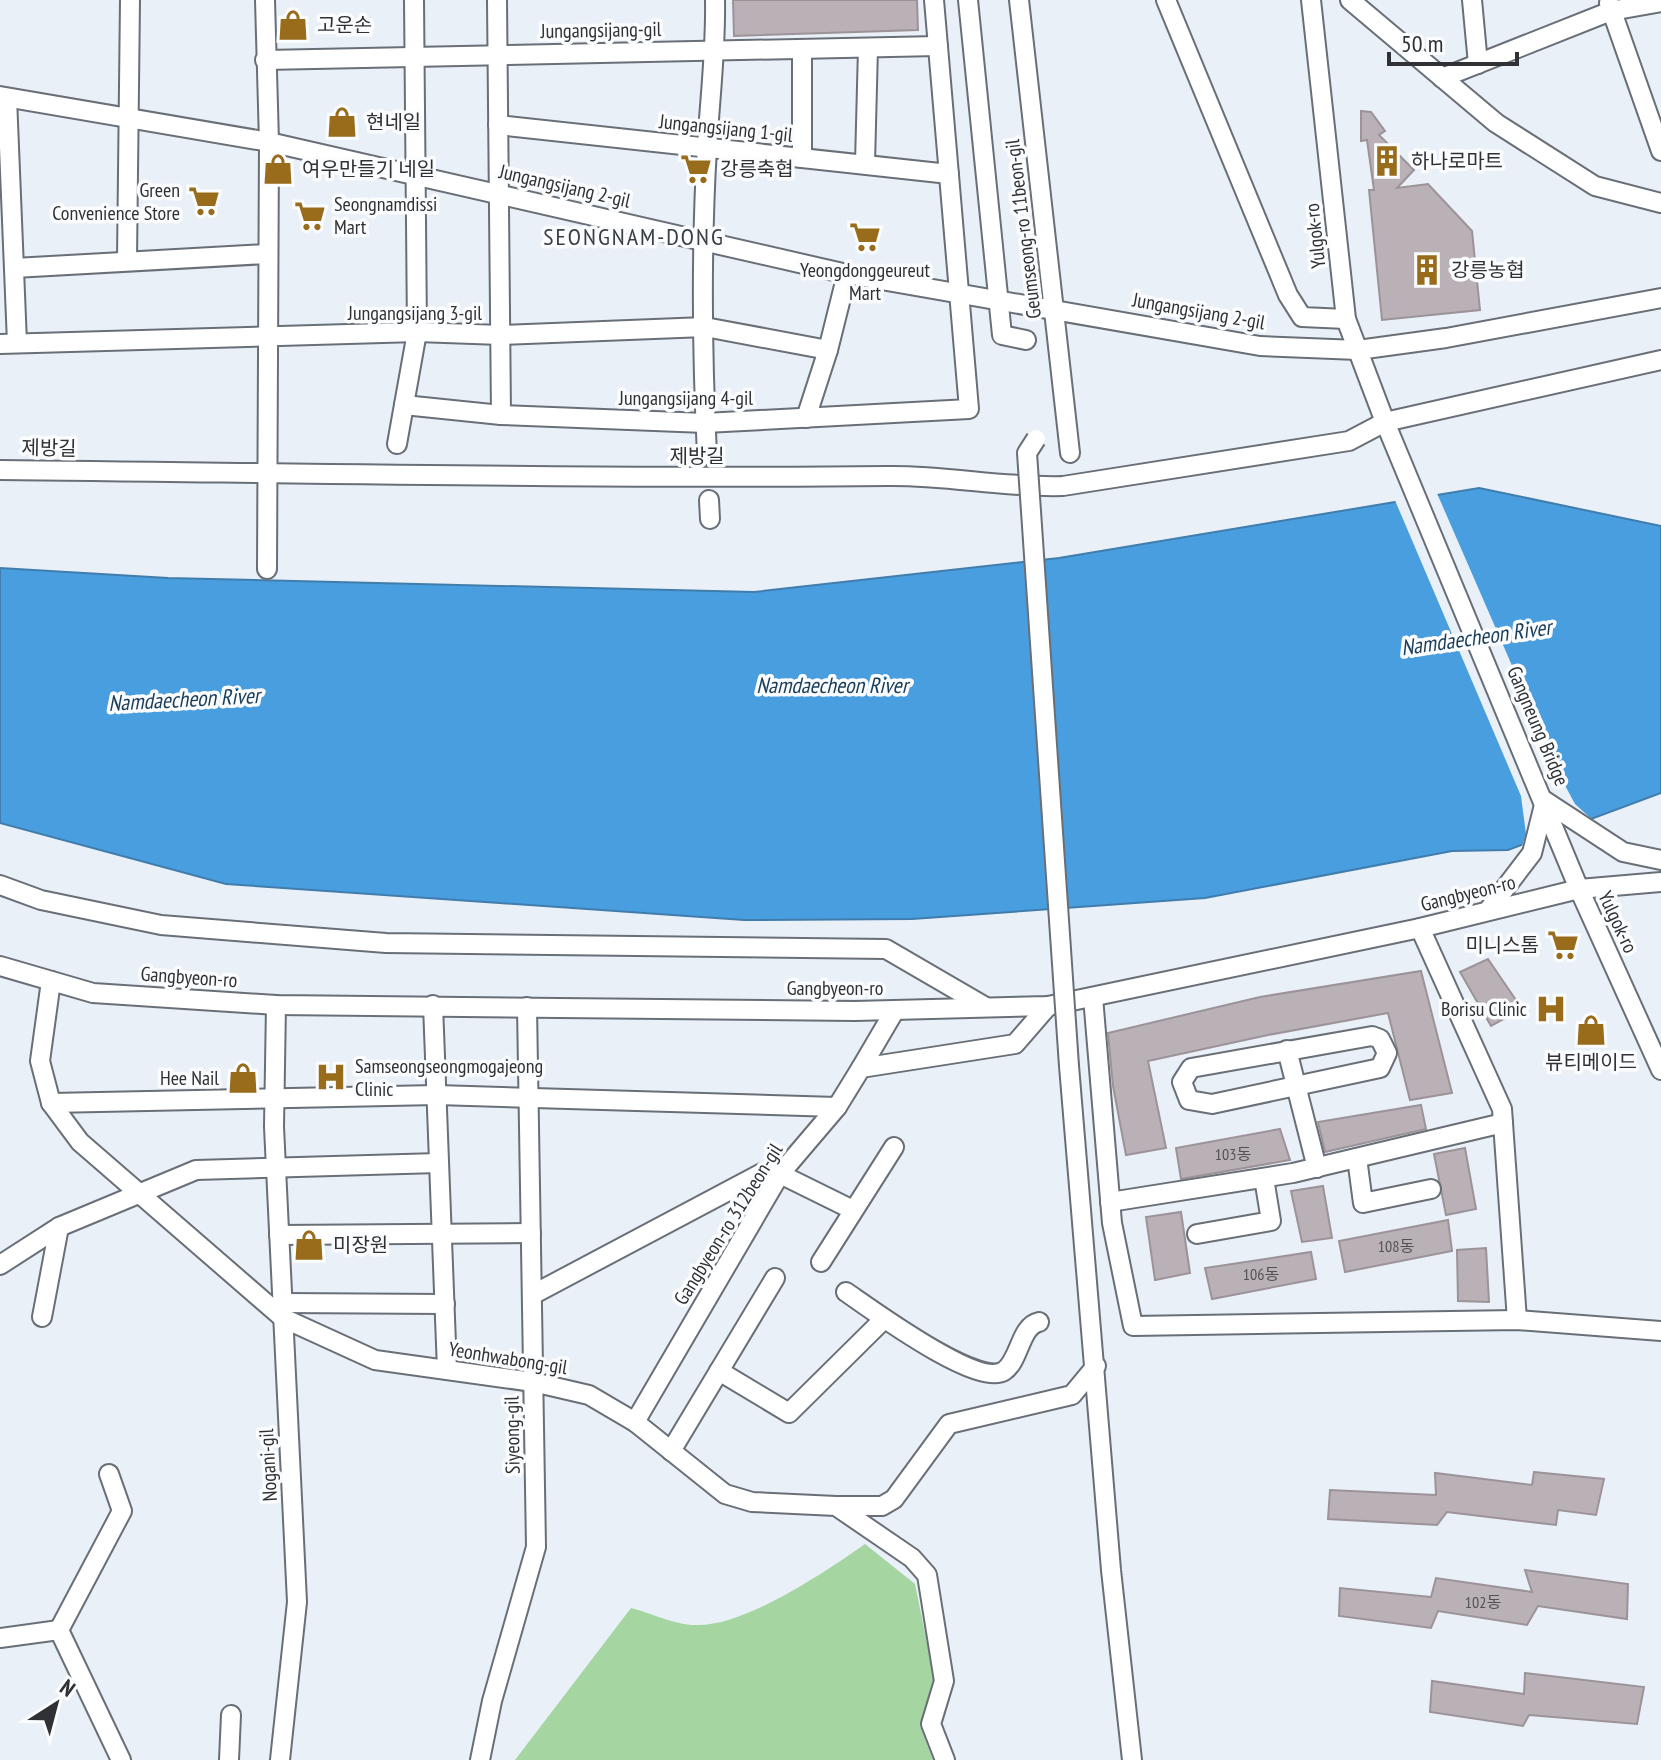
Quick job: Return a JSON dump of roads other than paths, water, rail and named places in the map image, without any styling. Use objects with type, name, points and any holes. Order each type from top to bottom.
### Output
[{"type":"street","points":[[127,259],[130,0]]},
{"type":"street","points":[[265,0],[269,142],[265,473],[267,569]]},
{"type":"street","points":[[397,444],[417,332],[413,176],[414,0]]},
{"type":"street","points":[[497,0],[501,415]]},
{"type":"street","points":[[707,455],[704,241],[707,148],[716,51],[715,0]]},
{"type":"street","points":[[934,0],[959,293]]},
{"type":"street","points":[[968,0],[1002,335],[1026,340]]},
{"type":"street","name":"Geumseong-ro 11beon-gil","points":[[1019,0],[1070,453]]},
{"type":"street","points":[[1166,0],[1288,295],[1302,317],[1346,319]]},
{"type":"street","name":"Yulgok-ro","points":[[1311,0],[1346,319],[1385,422],[1402,457]]},
{"type":"street","points":[[1350,0],[1496,123],[1595,186],[1661,203]]},
{"type":"street","points":[[1472,0],[1478,64]]},
{"type":"street","points":[[1442,78],[1610,6],[1661,2]]},
{"type":"street","points":[[1610,6],[1661,151]]},
{"type":"street","name":"Jungangsijang-gil","points":[[265,60],[938,46]]},
{"type":"street","points":[[865,163],[868,48]]},
{"type":"street","points":[[802,49],[802,158]]},
{"type":"street","points":[[4,97],[14,268],[9,343]]},
{"type":"street","name":"Jungangsijang 2-gil","points":[[4,97],[269,142],[847,274],[1055,307],[1260,346],[1358,350],[1446,338],[1661,298]]},
{"type":"street","name":"Jungangsijang 1-gil","points":[[498,125],[949,174]]},
{"type":"street","points":[[14,268],[127,259],[267,254]]},
{"type":"street","points":[[806,418],[828,350],[847,274]]},
{"type":"street","name":"Jungangsijang 4-gil","points":[[404,405],[501,415],[705,423],[969,409],[959,293]]},
{"type":"street","name":"Jungangsijang 3-gil","points":[[9,343],[417,332],[501,335],[705,327],[828,350]]},
{"type":"street","name":"제방길","points":[[0,470],[705,479],[893,476],[951,478],[1031,487],[1063,486],[1349,441],[1385,422],[1661,360]]},
{"type":"street","points":[[1036,439],[1027,453],[1069,1066],[1111,1570],[1132,1760]]},
{"type":"street","name":"Gangneung Bridge","points":[[1402,457],[1577,884]]},
{"type":"street","points":[[1490,908],[1519,873],[1538,838],[1545,801],[1614,848],[1660,859]]},
{"type":"street","name":"Gangbyeon-ro","points":[[0,966],[93,993],[276,1005],[895,1010],[1048,1006],[1420,928],[1577,884],[1661,882]]},
{"type":"street","name":"Yulgok-ro","points":[[1577,884],[1661,1070]]},
{"type":"street","points":[[0,885],[81,910],[161,925],[386,943],[886,949],[986,1007]]},
{"type":"street","points":[[1420,928],[1502,1109],[1517,1320]]},
{"type":"street","name":"Yeonhwabong-gil","points":[[51,981],[40,1061],[51,1103],[80,1142],[283,1311],[375,1360],[533,1382],[589,1395],[635,1422],[725,1494],[736,1499],[882,1506],[894,1499],[949,1424],[1072,1395],[1096,1366]]},
{"type":"street","points":[[1093,997],[1110,1202],[1133,1326],[1517,1320],[1661,1331]]},
{"type":"street","name":"Nogani-gil","points":[[276,1005],[276,1167],[297,1602],[280,1760]]},
{"type":"street","points":[[433,1005],[447,1370]]},
{"type":"street","points":[[861,1068],[1015,1044],[1048,1006]]},
{"type":"street","name":"Siyeong-gil","points":[[480,1760],[492,1701],[536,1547],[527,1007]]},
{"type":"street","name":"Gangbyeon-ro 312beon-gil","points":[[635,1422],[780,1174],[837,1107],[895,1010]]},
{"type":"street","points":[[1372,1036],[1385,1045],[1385,1063],[1380,1068],[1212,1104],[1189,1100],[1184,1092],[1182,1082],[1191,1068],[1287,1050],[1372,1036]]},
{"type":"street","points":[[1287,1050],[1317,1168]]},
{"type":"street","points":[[51,1103],[437,1095],[837,1107]]},
{"type":"street","points":[[1110,1202],[1317,1168],[1503,1123]]},
{"type":"street","points":[[821,1262],[894,1147]]},
{"type":"street","points":[[1357,1158],[1363,1203],[1431,1189]]},
{"type":"street","points":[[0,1265],[59,1227],[196,1170],[439,1163]]},
{"type":"street","points":[[532,1295],[755,1175],[780,1174],[853,1210]]},
{"type":"street","points":[[1197,1234],[1271,1221],[1264,1178]]},
{"type":"street","points":[[42,1317],[59,1227]]},
{"type":"street","points":[[279,1235],[531,1233]]},
{"type":"street","points":[[671,1451],[775,1278]]},
{"type":"street","points":[[846,1292],[884,1319],[988,1376],[1002,1372],[1011,1364],[1029,1328],[1039,1322]]},
{"type":"street","points":[[283,1311],[445,1304]]},
{"type":"street","points":[[719,1371],[789,1413],[884,1319]]},
{"type":"street","points":[[59,1630],[122,1511],[109,1474]]},
{"type":"street","points":[[836,1506],[912,1558],[927,1575],[944,1681],[931,1724],[945,1760]]},
{"type":"street","points":[[0,1638],[59,1630]]},
{"type":"street","points":[[59,1630],[121,1760]]},
{"type":"street","points":[[229,1760],[231,1715]]},
{"type":"water","name":"Namdaecheon River","points":[[1479,488],[1661,526],[1661,793],[1508,850],[1452,851],[1205,898],[912,919],[744,920],[226,884],[0,823],[0,568],[168,578],[754,592],[1059,558]]},
{"type":"place","name":"고운손","points":[[293,25]]},
{"type":"place","name":"현네일","points":[[342,122]]},
{"type":"place","name":"하나로마트","points":[[1387,161]]},
{"type":"place","name":"여우만들기 네일","points":[[278,169]]},
{"type":"place","name":"강릉축협","points":[[696,169]]},
{"type":"place","name":"Green Convenience Store","points":[[204,201]]},
{"type":"place","name":"Seongnamdissi Mart","points":[[310,216]]},
{"type":"place","name":"Yeongdonggeureut Mart","points":[[865,237]]},
{"type":"place","name":"강릉농협","points":[[1427,270]]},
{"type":"place","name":"미니스톰","points":[[1563,945]]},
{"type":"place","name":"Borisu Clinic","points":[[1551,1009]]},
{"type":"place","name":"뷰티메이드","points":[[1591,1030]]},
{"type":"place","name":"Samseongseongmogajeong Clinic","points":[[331,1077]]},
{"type":"place","name":"Hee Nail","points":[[243,1078]]},
{"type":"place","name":"미장원","points":[[309,1245]]},
{"type":"district","name":"SEONGNAM-DONG","points":[[634,236]]}]
